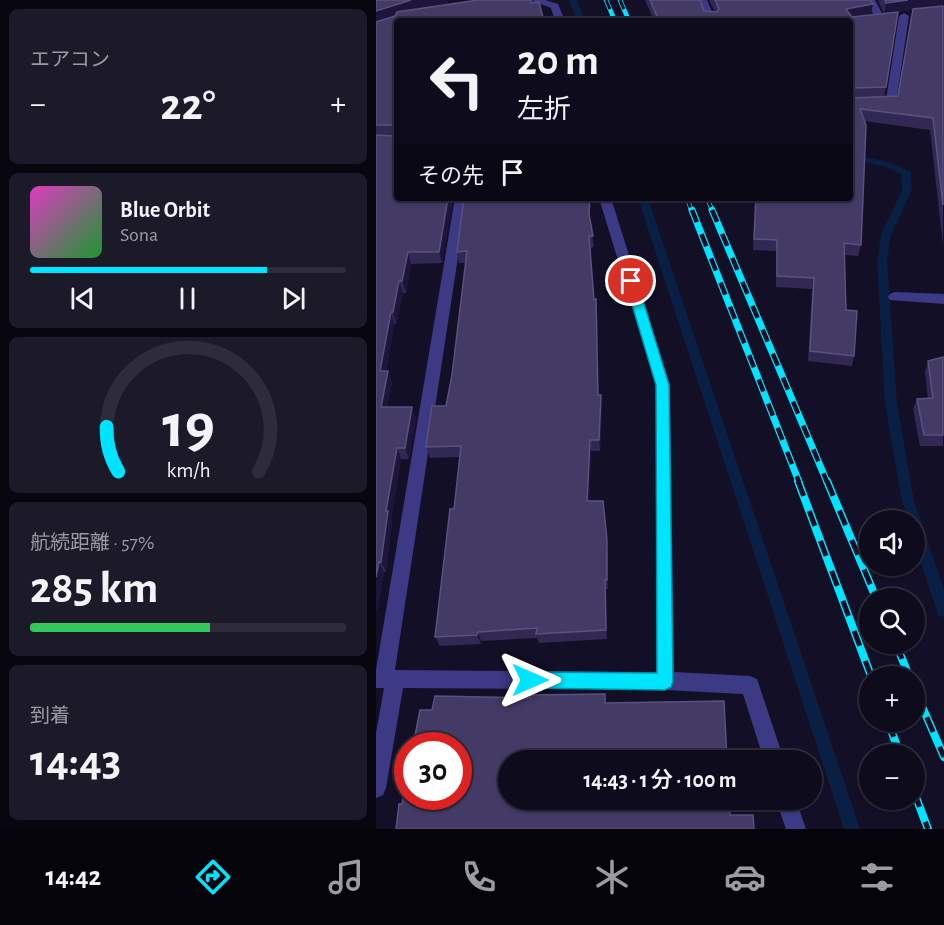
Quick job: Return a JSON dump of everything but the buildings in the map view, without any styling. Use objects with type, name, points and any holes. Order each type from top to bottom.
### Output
[{"type":"street","points":[[535,0],[555,6],[559,18]]},
{"type":"street","points":[[702,0],[710,18]]},
{"type":"street","points":[[853,104],[891,103],[892,18],[870,0]]},
{"type":"street","points":[[376,788],[385,679],[461,201]]},
{"type":"street","points":[[606,201],[663,385],[665,681]]},
{"type":"street","points":[[895,297],[943,299]]},
{"type":"street","points":[[385,679],[665,681],[750,685],[771,750]]},
{"type":"street","points":[[789,810],[796,829]]},
{"type":"waterway","points":[[573,0],[580,18]]},
{"type":"waterway","points":[[853,158],[886,164],[906,172],[907,190],[886,235],[882,261],[891,404],[911,510]]},
{"type":"waterway","points":[[644,201],[852,829]]},
{"type":"waterway","points":[[925,555],[944,611]]},
{"type":"railway","points":[[606,0],[614,18]]},
{"type":"railway","points":[[620,0],[628,18]]},
{"type":"railway","points":[[688,201],[692,212]]},
{"type":"railway","points":[[708,201],[713,212]]},
{"type":"railway","points":[[692,210],[799,482]]},
{"type":"railway","points":[[712,210],[827,482]]},
{"type":"railway","points":[[798,481],[867,666]]},
{"type":"railway","points":[[827,481],[872,588]]},
{"type":"railway","points":[[900,654],[905,666]]},
{"type":"railway","points":[[925,713],[944,757]]},
{"type":"railway","points":[[892,732],[896,744]]},
{"type":"railway","points":[[921,810],[928,829]]},
{"type":"route","points":[[530,680],[665,681],[663,385],[631,281]]}]
